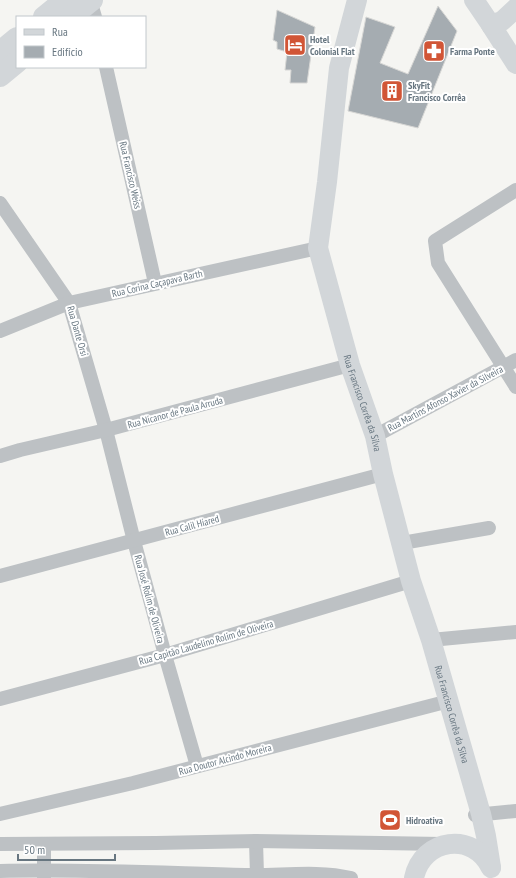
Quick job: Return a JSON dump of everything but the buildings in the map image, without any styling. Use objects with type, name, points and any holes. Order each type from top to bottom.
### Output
[{"type":"main road","points":[[45,16],[65,0]]},
{"type":"main road","name":"Rua Francisco Corrêa da Silva","points":[[357,0],[339,68],[327,182],[318,248],[350,365],[375,436],[383,474],[411,581],[432,640],[449,701],[492,873]]},
{"type":"main road","points":[[474,0],[516,64]]},
{"type":"main road","points":[[73,16],[92,4]]},
{"type":"main road","points":[[491,25],[502,21],[516,8]]},
{"type":"main road","points":[[0,52],[16,39]]},
{"type":"main road","points":[[0,76],[16,63]]},
{"type":"main road","points":[[414,878],[422,858],[433,849],[462,838],[472,828],[477,809]]},
{"type":"main road","points":[[449,844],[462,844],[479,852],[486,859],[492,873]]},
{"type":"street","name":"Rua Francisco Weiss","points":[[106,68],[155,284]]},
{"type":"street","points":[[516,190],[435,241],[438,263],[510,363],[516,387]]},
{"type":"street","name":"Rua Dante Orsi","points":[[0,203],[69,303],[106,430]]},
{"type":"street","name":"Rua Corina Caçapava Barth","points":[[0,331],[69,303],[318,248]]},
{"type":"street","name":"Rua Martins Afonso Xavier da Silveira","points":[[375,436],[510,363]]},
{"type":"street","name":"Rua Nicanor de Paula Arruda","points":[[0,456],[106,430],[350,365]]},
{"type":"street","name":"Rua José Rolim de Oliveira","points":[[106,430],[134,541],[197,766]]},
{"type":"street","name":"Rua Calil Hiared","points":[[0,576],[383,474]]},
{"type":"street","points":[[402,543],[489,528]]},
{"type":"street","name":"Rua Capitão Laudelino Rolim de Oliveira","points":[[0,699],[165,655],[411,581]]},
{"type":"street","points":[[432,640],[516,632]]},
{"type":"street","name":"Rua Doutor Alcindo Moreira","points":[[0,814],[133,783],[449,701]]},
{"type":"street","points":[[477,809],[516,810]]},
{"type":"street","points":[[0,844],[256,841],[449,844]]},
{"type":"street","points":[[256,841],[257,875]]},
{"type":"street","points":[[44,844],[44,874]]},
{"type":"street","points":[[0,871],[44,874],[328,874],[351,878]]},
{"type":"place","name":"Hotel Colonial Flat","points":[[295,45]]},
{"type":"place","name":"Farma Ponte","points":[[434,51]]},
{"type":"place","name":"SkyFit Francisco Corrêa","points":[[392,91]]},
{"type":"place","name":"Hidroativa","points":[[390,820]]}]
